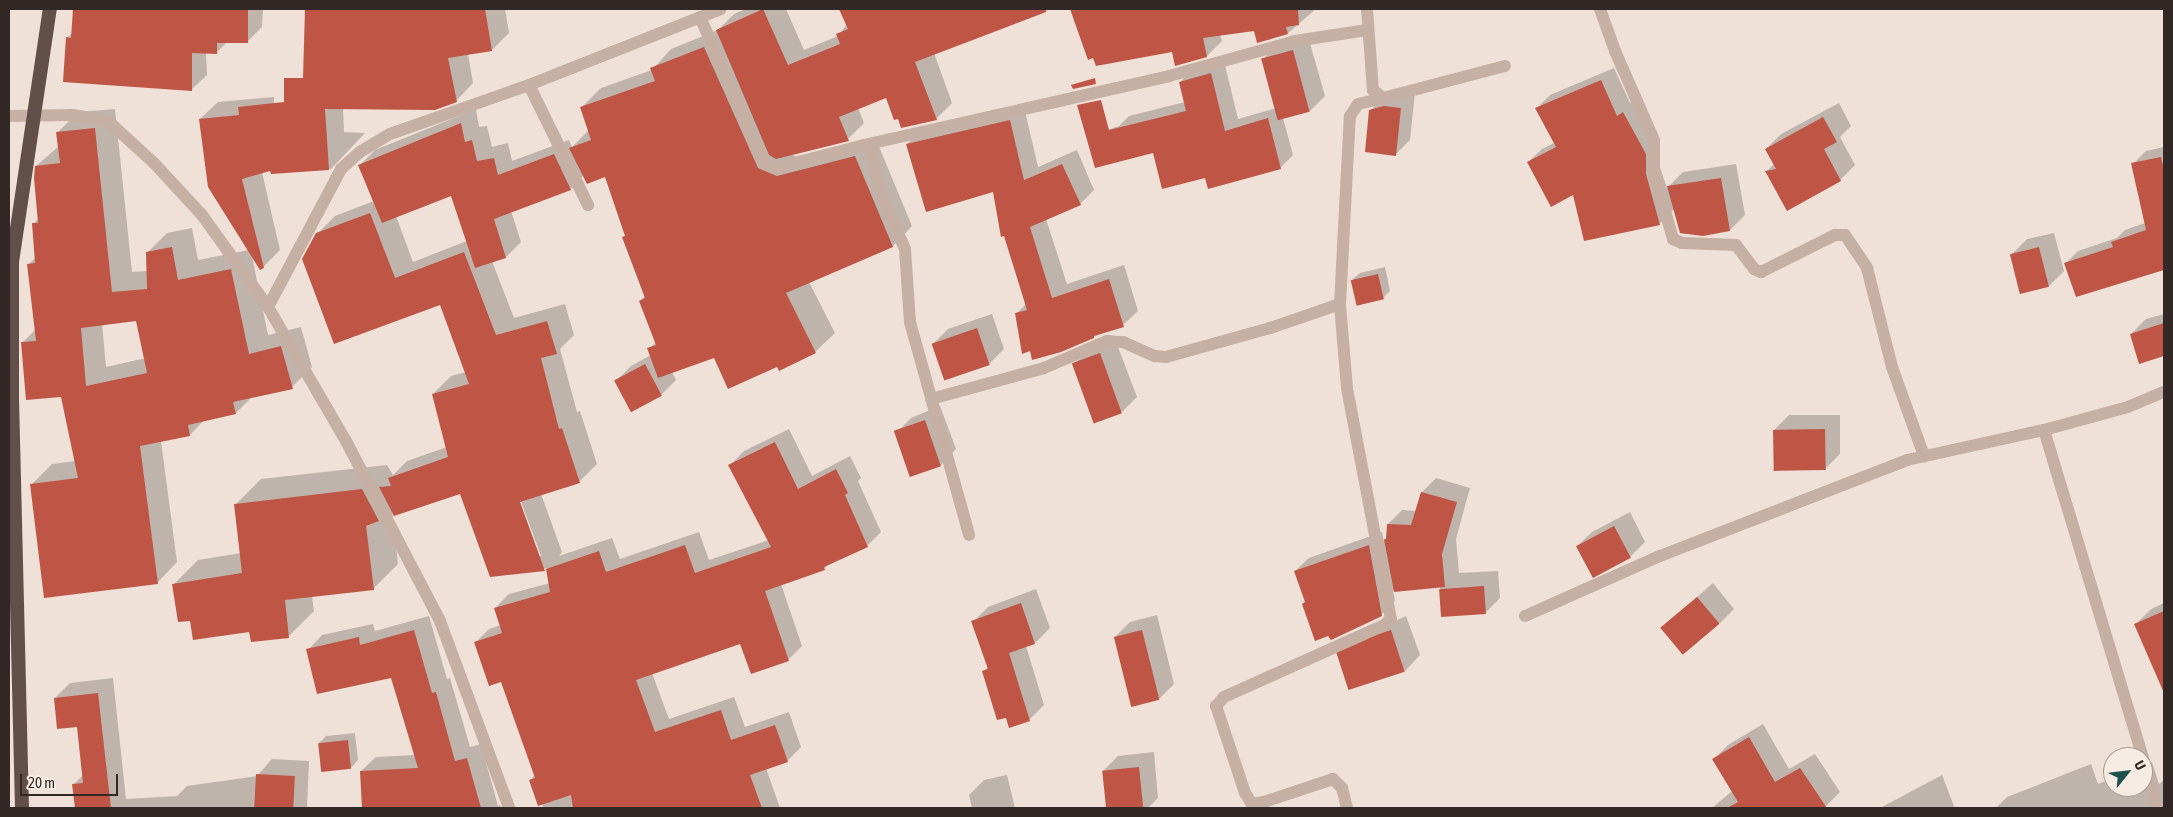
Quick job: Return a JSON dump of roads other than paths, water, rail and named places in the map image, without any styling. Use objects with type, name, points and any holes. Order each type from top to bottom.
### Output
[{"type":"highway","points":[[22,808],[12,402],[12,262],[50,9]]},
{"type":"street","points":[[268,307],[340,169],[360,152],[390,134],[529,85],[721,9]]},
{"type":"street","points":[[1368,9],[1367,30],[1373,90],[1382,98]]},
{"type":"street","points":[[1600,9],[1615,51],[1654,140],[1654,172],[1673,239],[1682,243],[1736,245],[1754,269],[1761,272],[1835,235],[1844,235],[1867,268],[1892,367],[1924,456]]},
{"type":"street","points":[[700,17],[763,161],[770,167],[780,168],[814,156],[1169,76],[1294,41],[1367,30]]},
{"type":"street","points":[[1347,808],[1342,788],[1333,779],[1264,802],[1252,804],[1244,793],[1216,706],[1224,697],[1384,625],[1390,619],[1347,388],[1340,304],[1350,116],[1358,104],[1505,66]]},
{"type":"street","points":[[529,85],[588,205]]},
{"type":"street","points":[[9,116],[73,115],[108,121],[154,163],[202,215],[268,307],[346,441],[440,621],[509,808]]},
{"type":"street","points":[[869,144],[882,195],[905,249],[910,322],[969,535]]},
{"type":"street","points":[[932,399],[1044,368],[1107,342],[1123,342],[1155,356],[1166,357],[1270,328],[1340,304]]},
{"type":"street","points":[[1524,616],[1681,547],[1907,460],[2044,430],[2128,407],[2164,392]]},
{"type":"street","points":[[2044,430],[2140,747]]},
{"type":"street","points":[[2153,791],[2158,808]]}]
